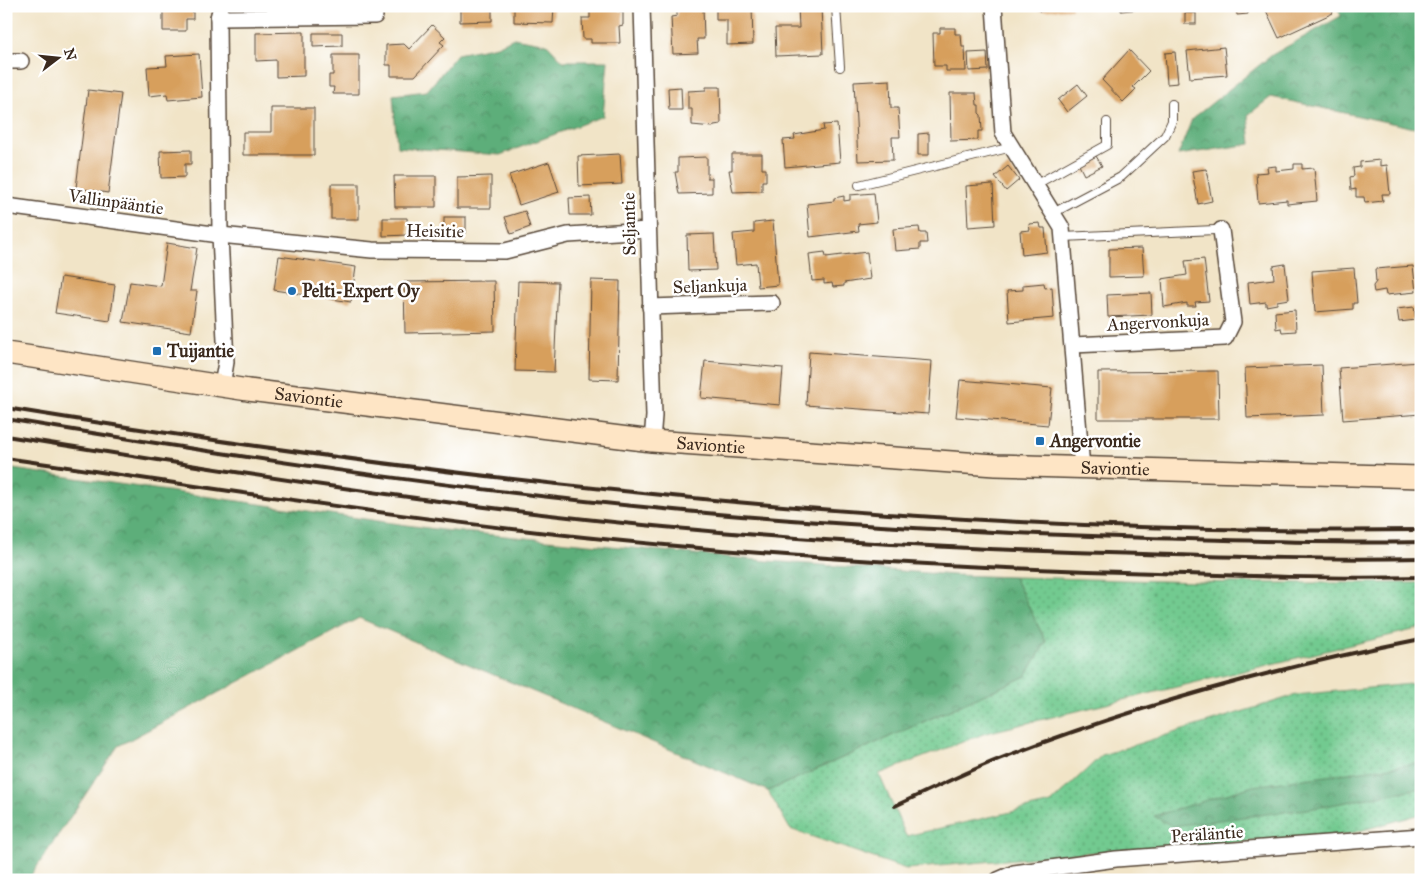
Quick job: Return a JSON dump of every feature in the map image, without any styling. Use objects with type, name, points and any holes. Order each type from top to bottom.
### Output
[{"type":"main road","name":"Saviontie","points":[[6,353],[222,386],[652,441],[995,465],[1421,477]]},
{"type":"street","name":"Seljantie","points":[[642,6],[654,416],[652,441]]},
{"type":"street","points":[[994,6],[1003,133],[1062,228],[1082,468]]},
{"type":"street","points":[[222,386],[226,362],[220,236],[219,12],[375,16]]},
{"type":"street","name":"Vallinpääntie","points":[[6,206],[220,236]]},
{"type":"street","name":"Heisitie","points":[[220,236],[372,250],[505,251],[568,235],[648,230]]},
{"type":"street","name":"Angervonkuja","points":[[1073,345],[1225,338],[1233,322],[1218,230]]},
{"type":"street","name":"Seljankuja","points":[[650,307],[772,303]]},
{"type":"street","name":"Peräläntie","points":[[998,880],[1014,873],[1116,859],[1421,836]]},
{"type":"lane","points":[[836,6],[840,67]]},
{"type":"lane","points":[[1053,214],[1121,178],[1165,136],[1172,121],[1172,104]]},
{"type":"lane","points":[[1035,184],[1107,145],[1107,122]]},
{"type":"lane","points":[[859,185],[1012,147]]},
{"type":"lane","points":[[1063,237],[1218,230]]},
{"type":"green space","points":[[1337,6],[1421,6],[1421,131],[1419,129],[1271,97],[1248,115],[1251,144],[1178,155],[1192,119],[1272,55],[1341,16]]},
{"type":"green space","points":[[514,38],[547,44],[563,61],[608,61],[603,116],[500,155],[397,147],[393,95],[427,91],[457,54],[497,46]]},
{"type":"green space","points":[[6,468],[442,530],[768,561],[953,575],[1014,577],[1046,642],[1026,676],[768,791],[359,618],[118,746],[28,880],[6,880]]},
{"type":"green space","points":[[1014,577],[1235,583],[1421,583],[1421,628],[986,733],[879,774],[906,836],[1051,803],[1102,755],[1296,695],[1421,683],[1421,814],[1345,835],[1083,853],[906,869],[790,829],[768,791],[1026,676],[1046,642]]},
{"type":"green space","points":[[1421,763],[1421,788],[1315,808],[1172,826],[1154,816],[1253,786]]},
{"type":"building","points":[[163,6],[193,6],[193,19],[186,19],[186,31],[163,31]]},
{"type":"building","points":[[460,6],[492,6],[492,21],[460,22]]},
{"type":"building","points":[[514,6],[554,6],[553,23],[514,22]]},
{"type":"building","points":[[590,6],[618,6],[619,11],[623,11],[623,25],[619,26],[620,43],[591,43],[591,39],[583,39],[582,18],[590,18]]},
{"type":"building","points":[[677,6],[703,6],[704,39],[697,39],[698,53],[673,54],[671,17],[677,16]]},
{"type":"building","points":[[716,6],[752,6],[753,44],[727,45],[727,20],[716,20]]},
{"type":"building","points":[[798,6],[821,6],[823,54],[776,56],[775,28],[799,28]]},
{"type":"building","points":[[1038,6],[1072,6],[1072,9],[1039,11]]},
{"type":"building","points":[[1121,6],[1152,6],[1152,8],[1121,11]]},
{"type":"building","points":[[1236,6],[1247,6],[1248,14],[1237,15]]},
{"type":"building","points":[[1264,6],[1330,6],[1333,13],[1279,38]]},
{"type":"building","points":[[1185,13],[1196,13],[1196,24],[1185,24]]},
{"type":"building","points":[[432,25],[445,37],[440,42],[444,45],[415,76],[391,76],[391,65],[386,65],[386,45],[404,44],[409,49]]},
{"type":"building","points":[[940,28],[955,28],[955,34],[961,34],[962,47],[965,47],[966,71],[946,71],[946,66],[934,66],[933,33],[940,33]]},
{"type":"building","points":[[304,32],[304,76],[276,77],[276,60],[256,61],[256,33]]},
{"type":"building","points":[[313,33],[342,33],[342,46],[313,47]]},
{"type":"building","points":[[1224,47],[1227,75],[1190,78],[1187,51]]},
{"type":"building","points":[[1129,50],[1149,71],[1133,87],[1136,89],[1123,102],[1102,80]]},
{"type":"building","points":[[987,52],[988,70],[969,71],[968,53]]},
{"type":"building","points":[[1175,52],[1178,83],[1167,84],[1165,53]]},
{"type":"building","points":[[199,54],[202,97],[168,100],[167,94],[149,96],[147,67],[167,66],[166,56]]},
{"type":"building","points":[[333,55],[359,55],[359,94],[333,94],[334,87],[329,87],[329,75],[333,75]]},
{"type":"building","points":[[890,80],[891,108],[898,108],[900,137],[892,137],[893,160],[858,161],[854,82]]},
{"type":"building","points":[[1078,84],[1087,96],[1067,112],[1058,100]]},
{"type":"building","points":[[681,87],[682,110],[669,110],[668,88]]},
{"type":"building","points":[[706,87],[720,87],[721,124],[714,125],[713,127],[692,125],[692,109],[688,109],[688,91],[706,90]]},
{"type":"building","points":[[88,90],[121,94],[108,193],[76,188]]},
{"type":"building","points":[[950,93],[976,93],[977,105],[979,105],[979,113],[981,115],[982,131],[978,131],[978,140],[951,141]]},
{"type":"building","points":[[271,108],[314,108],[314,155],[243,155],[243,132],[271,132]]},
{"type":"building","points":[[837,124],[840,162],[785,167],[783,140],[795,139],[794,135],[824,130],[823,125]]},
{"type":"building","points":[[929,133],[929,155],[918,155],[918,134]]},
{"type":"building","points":[[191,150],[191,164],[185,164],[185,177],[161,178],[160,151]]},
{"type":"building","points":[[620,154],[622,184],[579,186],[578,156]]},
{"type":"building","points":[[732,154],[762,154],[762,169],[766,169],[766,181],[762,181],[762,191],[733,192],[729,170],[732,170]]},
{"type":"building","points":[[1096,156],[1102,166],[1084,175],[1079,165]]},
{"type":"building","points":[[707,157],[707,178],[712,178],[712,193],[679,194],[675,172],[678,172],[678,158]]},
{"type":"building","points":[[1380,160],[1380,166],[1387,165],[1390,194],[1382,194],[1383,201],[1365,203],[1364,197],[1356,197],[1356,189],[1351,190],[1350,177],[1354,176],[1353,168],[1360,167],[1360,162]]},
{"type":"building","points":[[549,162],[559,192],[519,205],[509,175]]},
{"type":"building","points":[[1294,164],[1302,164],[1302,169],[1314,168],[1317,201],[1287,204],[1287,200],[1258,203],[1256,173],[1268,172],[1267,167],[1276,166],[1276,171],[1294,169]]},
{"type":"building","points":[[1008,166],[1019,180],[1006,191],[995,177]]},
{"type":"building","points":[[1206,169],[1212,201],[1198,204],[1192,171]]},
{"type":"building","points":[[394,176],[436,176],[436,207],[395,207]]},
{"type":"building","points":[[491,176],[491,208],[457,208],[457,177]]},
{"type":"building","points":[[331,184],[359,184],[359,219],[331,219]]},
{"type":"building","points":[[993,184],[995,225],[968,227],[966,186]]},
{"type":"building","points":[[874,193],[877,222],[858,224],[859,231],[810,237],[807,204],[834,201],[834,198],[844,196],[844,201],[850,200],[850,195]]},
{"type":"building","points":[[590,197],[591,215],[570,215],[569,198]]},
{"type":"building","points":[[525,211],[530,227],[511,234],[505,217]]},
{"type":"building","points":[[444,217],[466,217],[466,233],[444,233]]},
{"type":"building","points":[[383,218],[407,218],[408,235],[383,236]]},
{"type":"building","points":[[773,221],[778,285],[758,287],[756,263],[736,265],[733,234],[754,232],[754,223]]},
{"type":"building","points":[[1040,223],[1041,228],[1045,228],[1047,252],[1022,255],[1020,231],[1030,230],[1029,224]]},
{"type":"building","points":[[919,227],[920,233],[926,233],[927,243],[920,243],[920,249],[895,251],[893,229]]},
{"type":"building","points":[[714,234],[716,270],[688,271],[687,235]]},
{"type":"building","points":[[167,243],[197,248],[190,291],[197,291],[191,332],[123,322],[130,282],[161,286]]},
{"type":"building","points":[[1142,248],[1144,276],[1109,277],[1109,249]]},
{"type":"building","points":[[825,252],[826,257],[867,252],[870,279],[844,283],[844,286],[833,287],[832,283],[824,284],[824,280],[812,281],[809,254]]},
{"type":"building","points":[[279,256],[356,267],[351,302],[274,290]]},
{"type":"building","points":[[1204,259],[1209,301],[1195,302],[1196,306],[1187,306],[1187,303],[1164,307],[1162,279],[1187,275],[1185,261]]},
{"type":"building","points":[[1285,264],[1289,299],[1277,301],[1277,304],[1266,306],[1266,302],[1250,304],[1248,282],[1274,279],[1273,266]]},
{"type":"building","points":[[1413,266],[1416,292],[1386,295],[1385,290],[1374,292],[1373,286],[1376,282],[1375,269]]},
{"type":"building","points":[[1354,268],[1357,303],[1353,303],[1353,309],[1315,312],[1312,271]]},
{"type":"building","points":[[61,277],[115,285],[110,321],[55,313]]},
{"type":"building","points":[[591,280],[620,281],[618,380],[589,379]]},
{"type":"building","points":[[494,281],[495,331],[405,333],[404,282]]},
{"type":"building","points":[[518,281],[558,282],[554,372],[515,371]]},
{"type":"building","points":[[1044,283],[1045,288],[1052,287],[1054,318],[1009,322],[1007,291],[1023,290],[1023,285]]},
{"type":"building","points":[[1151,293],[1152,315],[1108,317],[1107,295]]},
{"type":"building","points":[[1414,307],[1416,320],[1399,322],[1397,309]]},
{"type":"building","points":[[1295,310],[1296,331],[1282,332],[1281,328],[1276,329],[1275,312]]},
{"type":"building","points":[[809,352],[932,361],[928,414],[806,405]]},
{"type":"building","points":[[705,361],[783,368],[780,405],[701,398]]},
{"type":"building","points":[[1419,362],[1421,414],[1343,420],[1339,368]]},
{"type":"building","points":[[1322,365],[1324,415],[1247,418],[1245,368]]},
{"type":"building","points":[[1218,371],[1219,419],[1098,419],[1098,372]]},
{"type":"building","points":[[960,380],[1052,388],[1048,425],[956,417]]},
{"type":"railway","points":[[6,408],[358,460],[534,482],[711,500],[888,514],[1065,524],[1243,530],[1421,530]]},
{"type":"railway","points":[[6,419],[252,458],[417,481],[582,501],[724,515],[906,528],[1028,534],[1285,542],[1421,542]]},
{"type":"railway","points":[[6,436],[252,475],[417,498],[664,527],[903,545],[1023,550],[1282,558],[1421,558]]},
{"type":"railway","points":[[6,458],[417,517],[665,545],[910,563],[1033,569],[1289,577],[1421,577]]},
{"type":"railway","points":[[895,806],[999,759],[1155,705],[1260,675],[1421,639]]},
{"type":"place","name":"Pelti-Expert Oy","points":[[292,291]]},
{"type":"place","name":"Tuijantie","points":[[157,351]]},
{"type":"place","name":"Angervontie","points":[[1040,441]]}]
